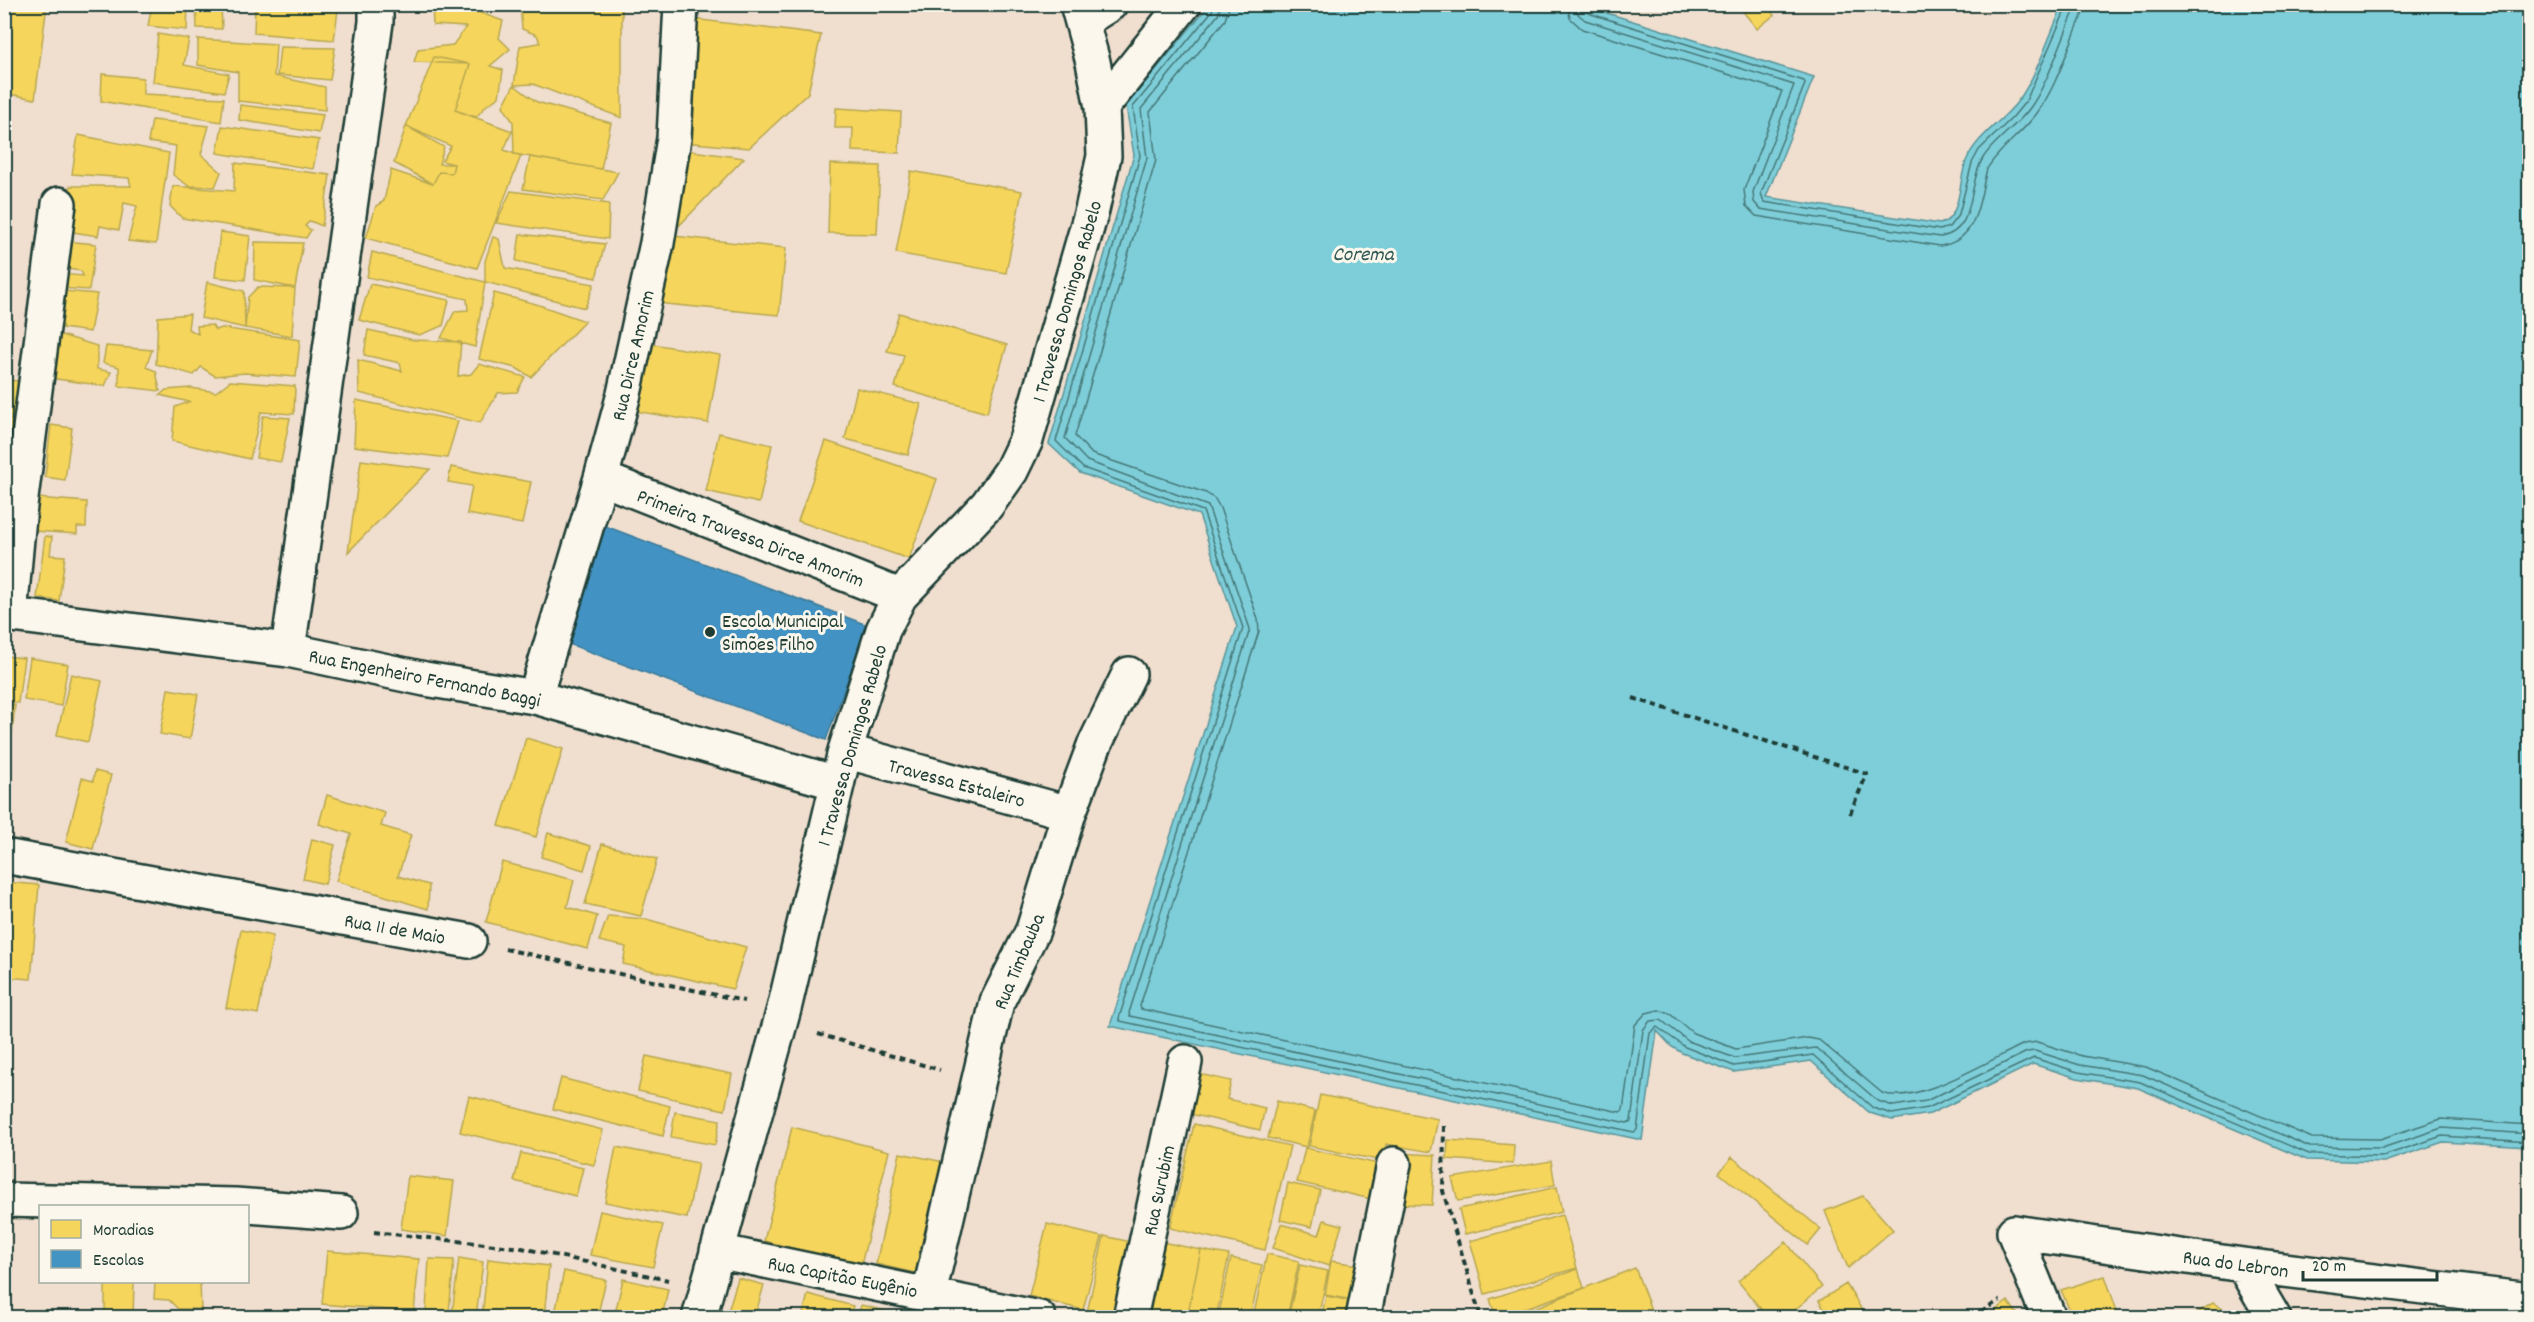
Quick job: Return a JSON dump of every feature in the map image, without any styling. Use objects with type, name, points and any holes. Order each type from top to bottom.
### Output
[{"type":"street","points":[[288,650],[376,22],[376,4]]},
{"type":"street","name":"Rua Dirce Amorim","points":[[535,697],[602,478],[624,394],[657,243],[674,138],[681,4]]},
{"type":"street","points":[[1102,107],[1184,4]]},
{"type":"street","name":"1 Travessa Domingos Rabelo","points":[[703,1303],[782,1016],[845,751],[883,630],[900,596],[987,505],[1011,471],[1026,440],[1092,210],[1104,156],[1102,107],[1090,10]]},
{"type":"street","points":[[7,615],[59,204]]},
{"type":"street","name":"Primeira Travessa Dirce Amorim","points":[[602,478],[900,596]]},
{"type":"street","name":"Rua Engenheiro Fernando Baggi","points":[[7,615],[288,650],[425,679],[535,697],[837,783]]},
{"type":"street","name":"Rua Timbauba","points":[[930,1294],[997,1002],[1034,930],[1070,813],[1094,747],[1129,674]]},
{"type":"street","name":"Travessa Estaleiro","points":[[845,751],[1070,813]]},
{"type":"street","name":"Rua 11 de Maio","points":[[4,856],[469,941]]},
{"type":"street","name":"Rua Surubim","points":[[1130,1317],[1185,1062]]},
{"type":"street","points":[[1363,1317],[1394,1164]]},
{"type":"street","points":[[4,1200],[235,1205]]},
{"type":"street","points":[[249,1206],[341,1213]]},
{"type":"street","name":"Rua do Lebron","points":[[2049,1317],[2014,1232],[2243,1265],[2529,1300]]},
{"type":"street","name":"Rua Capitão Eugênio","points":[[717,1251],[1039,1317]]},
{"type":"street","points":[[2243,1265],[2274,1317]]},
{"type":"path","points":[[1634,698],[1867,774],[1849,816]]},
{"type":"path","name":"Rua 11 de Maio","points":[[469,941],[782,1016],[980,1082]]},
{"type":"path","points":[[1444,1126],[1443,1191],[1481,1317]]},
{"type":"path","points":[[341,1213],[352,1230],[522,1248],[703,1303]]},
{"type":"water","name":"Corema","points":[[1209,5],[1581,5],[1814,77],[1766,197],[1940,224],[1953,214],[1964,167],[1971,151],[2025,91],[2063,5],[2529,5],[2529,1147],[2443,1142],[2384,1162],[2307,1160],[2138,1088],[2077,1078],[2033,1064],[1930,1114],[1892,1120],[1870,1113],[1811,1061],[1734,1072],[1682,1053],[1672,1047],[1657,1031],[1642,1140],[1110,1026],[1237,627],[1199,515],[1080,473],[1049,444],[1134,155],[1126,106]]},
{"type":"building: Moradias","points":[[4,4],[47,4],[35,99],[4,93]]},
{"type":"building: Moradias","points":[[152,4],[188,4],[187,30],[148,26]]},
{"type":"building: Moradias","points":[[196,4],[221,4],[222,29],[197,28]]},
{"type":"building: Moradias","points":[[432,4],[467,8],[503,21],[499,38],[510,49],[490,66],[503,70],[499,97],[487,105],[476,117],[455,110],[470,64],[414,62],[418,49],[453,45],[466,27],[433,25]]},
{"type":"building: Moradias","points":[[520,4],[622,4],[622,118],[533,84],[514,85],[520,46],[540,43],[537,35],[522,29]]},
{"type":"building: Moradias","points":[[697,4],[777,4],[698,8]]},
{"type":"building: Moradias","points":[[1737,4],[1766,4],[1774,15],[1757,29]]},
{"type":"building: Moradias","points":[[255,5],[338,10],[334,40],[254,33]]},
{"type":"building: Moradias","points":[[693,19],[821,35],[808,93],[749,148],[682,142]]},
{"type":"building: Moradias","points":[[158,34],[189,39],[184,65],[229,74],[224,92],[153,82]]},
{"type":"building: Moradias","points":[[198,39],[276,44],[274,76],[325,87],[325,110],[238,101],[238,72],[198,65]]},
{"type":"building: Moradias","points":[[280,47],[335,48],[330,80],[277,75]]},
{"type":"building: Moradias","points":[[434,57],[470,64],[455,110],[512,131],[504,150],[521,156],[477,268],[366,238],[376,206],[384,201],[391,170],[433,184],[439,172],[452,173],[454,164],[442,161],[451,146],[406,126]]},
{"type":"building: Moradias","points":[[102,74],[143,78],[143,94],[224,98],[221,122],[101,101]]},
{"type":"building: Moradias","points":[[514,85],[537,102],[611,123],[601,169],[514,154],[513,122],[503,106]]},
{"type":"building: Moradias","points":[[4,101],[11,102],[8,130],[4,130]]},
{"type":"building: Moradias","points":[[240,105],[323,115],[319,133],[239,120]]},
{"type":"building: Moradias","points":[[836,108],[901,112],[899,153],[852,151],[853,128],[835,128]]},
{"type":"building: Moradias","points":[[152,120],[209,126],[201,154],[221,172],[215,187],[189,186],[173,175],[176,146],[148,142]]},
{"type":"building: Moradias","points":[[222,126],[319,140],[313,169],[217,153]]},
{"type":"building: Moradias","points":[[406,126],[444,147],[439,164],[454,164],[452,173],[439,172],[433,184],[394,163]]},
{"type":"building: Moradias","points":[[78,135],[169,153],[156,244],[128,241],[137,206],[124,203],[119,230],[100,226],[98,236],[67,231],[70,186],[131,186],[129,178],[72,174]]},
{"type":"building: Moradias","points":[[4,140],[11,140],[4,193]]},
{"type":"building: Moradias","points":[[677,149],[744,158],[674,231]]},
{"type":"building: Moradias","points":[[530,157],[618,172],[603,200],[523,189]]},
{"type":"building: Moradias","points":[[235,163],[330,175],[322,226],[310,221],[305,226],[311,230],[306,238],[182,218],[170,206],[173,186],[234,191]]},
{"type":"building: Moradias","points":[[830,164],[880,166],[877,234],[828,233]]},
{"type":"building: Moradias","points":[[911,171],[1022,191],[1006,273],[896,253]]},
{"type":"building: Moradias","points":[[511,191],[609,204],[608,239],[496,223]]},
{"type":"building: Moradias","points":[[220,232],[250,236],[245,280],[215,277]]},
{"type":"building: Moradias","points":[[520,234],[605,244],[596,278],[516,261]]},
{"type":"building: Moradias","points":[[664,235],[786,248],[779,315],[656,303]]},
{"type":"building: Moradias","points":[[493,237],[499,239],[505,268],[594,284],[585,308],[485,282],[485,261]]},
{"type":"building: Moradias","points":[[64,241],[96,244],[89,290],[58,288],[60,274],[83,276],[81,271],[61,268]]},
{"type":"building: Moradias","points":[[255,242],[303,243],[295,288],[254,280]]},
{"type":"building: Moradias","points":[[372,252],[485,282],[475,347],[441,338],[455,311],[468,310],[467,299],[367,277]]},
{"type":"building: Moradias","points":[[207,282],[244,291],[245,328],[201,318]]},
{"type":"building: Moradias","points":[[370,284],[449,300],[443,326],[419,335],[359,320]]},
{"type":"building: Moradias","points":[[258,287],[295,288],[292,336],[245,328],[248,297]]},
{"type":"building: Moradias","points":[[63,291],[97,294],[90,332],[56,327]]},
{"type":"building: Moradias","points":[[494,293],[536,304],[585,321],[531,377],[516,368],[479,359]]},
{"type":"building: Moradias","points":[[899,313],[1007,345],[987,413],[895,387],[904,355],[887,351]]},
{"type":"building: Moradias","points":[[190,314],[188,329],[198,334],[197,326],[212,325],[215,330],[222,328],[300,340],[296,377],[245,373],[215,376],[201,367],[194,375],[156,364],[158,317]]},
{"type":"building: Moradias","points":[[368,330],[414,340],[461,342],[458,376],[471,374],[479,364],[525,377],[517,392],[498,393],[480,423],[359,393],[358,360],[402,371],[400,363],[364,355]]},
{"type":"building: Moradias","points":[[58,334],[97,346],[97,369],[111,372],[105,386],[50,378]]},
{"type":"building: Moradias","points":[[646,343],[720,355],[708,423],[634,411]]},
{"type":"building: Moradias","points":[[106,346],[152,350],[146,367],[156,371],[160,391],[119,386],[119,367],[103,363]]},
{"type":"building: Moradias","points":[[4,380],[18,381],[16,417],[4,416]]},
{"type":"building: Moradias","points":[[230,381],[295,386],[294,414],[261,412],[250,459],[172,441],[175,407],[189,402],[160,395],[166,390],[191,388],[216,392]]},
{"type":"building: Moradias","points":[[857,388],[921,404],[908,455],[845,439]]},
{"type":"building: Moradias","points":[[356,400],[458,421],[447,458],[354,446]]},
{"type":"building: Moradias","points":[[263,416],[290,418],[281,462],[256,458]]},
{"type":"building: Moradias","points":[[4,419],[17,420],[13,458],[4,457]]},
{"type":"building: Moradias","points":[[51,425],[72,428],[65,480],[45,477]]},
{"type":"building: Moradias","points":[[719,433],[772,445],[759,503],[706,491]]},
{"type":"building: Moradias","points":[[826,441],[937,479],[909,559],[798,521]]},
{"type":"building: Moradias","points":[[361,460],[430,469],[348,552]]},
{"type":"building: Moradias","points":[[451,467],[531,482],[522,524],[467,514],[472,486],[448,482]]},
{"type":"building: Moradias","points":[[36,498],[87,502],[86,527],[77,527],[77,534],[34,531]]},
{"type":"building: Moradias","points":[[45,536],[52,537],[50,555],[65,556],[59,601],[37,598]]},
{"type":"building: Moradias","points":[[4,656],[24,658],[18,703],[4,702]]},
{"type":"building: Moradias","points":[[30,658],[68,664],[61,706],[24,700]]},
{"type":"building: Moradias","points":[[71,674],[102,681],[88,742],[57,735]]},
{"type":"building: Moradias","points":[[168,689],[198,694],[190,739],[160,734]]},
{"type":"building: Moradias","points":[[4,704],[15,705],[12,734],[4,733]]},
{"type":"building: Moradias","points":[[526,738],[563,749],[536,837],[499,826]]},
{"type":"building: Moradias","points":[[95,771],[111,775],[93,849],[66,842],[82,778],[93,781]]},
{"type":"building: Moradias","points":[[327,795],[385,813],[381,826],[411,835],[398,876],[429,885],[428,909],[336,881],[351,834],[319,824]]},
{"type":"building: Moradias","points":[[548,833],[591,846],[584,870],[541,857]]},
{"type":"building: Moradias","points":[[312,839],[335,845],[325,884],[303,879]]},
{"type":"building: Moradias","points":[[602,844],[657,859],[641,916],[585,904]]},
{"type":"building: Moradias","points":[[502,862],[574,880],[567,907],[597,916],[588,949],[486,922]]},
{"type":"building: Moradias","points":[[4,882],[39,885],[31,979],[4,977]]},
{"type":"building: Moradias","points":[[608,916],[646,919],[746,947],[733,989],[623,964],[626,947],[599,941]]},
{"type":"building: Moradias","points":[[241,930],[273,936],[258,1014],[226,1008]]},
{"type":"building: Moradias","points":[[646,1056],[732,1074],[725,1110],[638,1091]]},
{"type":"building: Moradias","points":[[1199,1074],[1231,1081],[1227,1099],[1265,1108],[1260,1130],[1190,1114]]},
{"type":"building: Moradias","points":[[561,1078],[670,1106],[663,1136],[553,1109]]},
{"type":"building: Moradias","points":[[1320,1095],[1438,1119],[1431,1152],[1386,1144],[1383,1161],[1309,1146]]},
{"type":"building: Moradias","points":[[469,1096],[603,1130],[594,1165],[460,1132]]},
{"type":"building: Moradias","points":[[1277,1101],[1315,1111],[1307,1147],[1268,1138]]},
{"type":"building: Moradias","points":[[675,1112],[720,1120],[715,1145],[671,1137]]},
{"type":"building: Moradias","points":[[1194,1124],[1290,1146],[1265,1250],[1170,1228]]},
{"type":"building: Moradias","points":[[792,1127],[889,1151],[861,1265],[764,1241]]},
{"type":"building: Moradias","points":[[1448,1140],[1514,1145],[1513,1164],[1447,1159]]},
{"type":"building: Moradias","points":[[616,1147],[698,1163],[687,1218],[605,1202]]},
{"type":"building: Moradias","points":[[1305,1148],[1388,1166],[1380,1201],[1297,1182]]},
{"type":"building: Moradias","points":[[521,1153],[583,1168],[576,1196],[514,1181]]},
{"type":"building: Moradias","points":[[900,1153],[944,1162],[919,1274],[876,1264]]},
{"type":"building: Moradias","points":[[1396,1153],[1435,1155],[1432,1205],[1394,1204]]},
{"type":"building: Moradias","points":[[1732,1157],[1821,1229],[1808,1245],[1719,1173]]},
{"type":"building: Moradias","points":[[1551,1161],[1555,1185],[1458,1201],[1452,1178]]},
{"type":"building: Moradias","points":[[408,1176],[454,1181],[447,1236],[401,1229]]},
{"type":"building: Moradias","points":[[1288,1183],[1320,1190],[1312,1227],[1280,1220]]},
{"type":"building: Moradias","points":[[1557,1187],[1562,1212],[1465,1234],[1459,1209]]},
{"type":"building: Moradias","points":[[1863,1196],[1893,1230],[1848,1268],[1825,1211]]},
{"type":"building: Moradias","points":[[600,1211],[663,1225],[653,1267],[590,1255]]},
{"type":"building: Moradias","points":[[1562,1215],[1577,1268],[1485,1294],[1470,1241]]},
{"type":"building: Moradias","points":[[1324,1220],[1342,1225],[1329,1266],[1273,1248],[1281,1224],[1319,1235]]},
{"type":"building: Moradias","points":[[1047,1224],[1102,1237],[1083,1310],[1029,1296]]},
{"type":"building: Moradias","points":[[1104,1236],[1140,1244],[1124,1318],[1086,1317]]},
{"type":"building: Moradias","points":[[1162,1242],[1201,1250],[1187,1318],[1147,1318]]},
{"type":"building: Moradias","points":[[1786,1242],[1822,1287],[1785,1318],[1768,1318],[1738,1281]]},
{"type":"building: Moradias","points":[[1201,1250],[1229,1255],[1216,1318],[1187,1318]]},
{"type":"building: Moradias","points":[[327,1251],[419,1259],[414,1312],[322,1304]]},
{"type":"building: Moradias","points":[[1267,1254],[1299,1261],[1287,1318],[1253,1318]]},
{"type":"building: Moradias","points":[[459,1258],[483,1262],[476,1317],[452,1314]]},
{"type":"building: Moradias","points":[[1231,1258],[1262,1265],[1250,1318],[1218,1318]]},
{"type":"building: Moradias","points":[[429,1259],[454,1260],[449,1312],[426,1311]]},
{"type":"building: Moradias","points":[[488,1259],[549,1266],[544,1318],[482,1318]]},
{"type":"building: Moradias","points":[[1331,1261],[1365,1266],[1359,1301],[1325,1295]]},
{"type":"building: Moradias","points":[[1300,1265],[1328,1271],[1318,1318],[1288,1318]]},
{"type":"building: Moradias","points":[[1635,1268],[1654,1318],[1591,1318],[1588,1311],[1572,1318],[1509,1318]]},
{"type":"building: Moradias","points":[[1578,1269],[1584,1288],[1496,1318],[1490,1299]]},
{"type":"building: Moradias","points":[[564,1271],[606,1280],[597,1318],[554,1318]]},
{"type":"building: Moradias","points":[[2105,1276],[2119,1317],[2073,1318],[2061,1290]]},
{"type":"building: Moradias","points":[[738,1278],[764,1285],[755,1316],[760,1318],[726,1318]]},
{"type":"building: Moradias","points":[[623,1279],[668,1289],[662,1318],[614,1318]]},
{"type":"building: Moradias","points":[[105,1283],[134,1283],[133,1318],[105,1318]]},
{"type":"building: Moradias","points":[[155,1283],[200,1283],[201,1309],[178,1309],[169,1300],[154,1299]]},
{"type":"building: Moradias","points":[[1846,1284],[1867,1318],[1824,1318],[1828,1315],[1819,1301]]},
{"type":"building: Moradias","points":[[808,1294],[853,1306],[849,1318],[802,1318]]},
{"type":"building: Moradias","points":[[1326,1296],[1357,1302],[1353,1318],[1321,1318]]},
{"type":"building: Moradias","points":[[2008,1301],[2020,1318],[1985,1318]]},
{"type":"building: Moradias","points":[[2213,1303],[2237,1318],[2189,1318]]},
{"type":"building: Moradias","points":[[861,1305],[902,1315],[901,1318],[858,1318]]},
{"type":"building: Moradias","points":[[1369,1309],[1408,1317],[1367,1318]]},
{"type":"building: Moradias","points":[[1410,1313],[1435,1314],[1434,1318],[1409,1318]]},
{"type":"building: Moradias","points":[[1470,1314],[1470,1318],[1437,1318],[1437,1315]]},
{"type":"building: Escolas","name":"Escola Municipal Simões Filho","points":[[592,521],[867,625],[826,740],[553,638]]},
{"type":"place","name":"Escola Municipal Simões Filho","points":[[710,632]]}]
